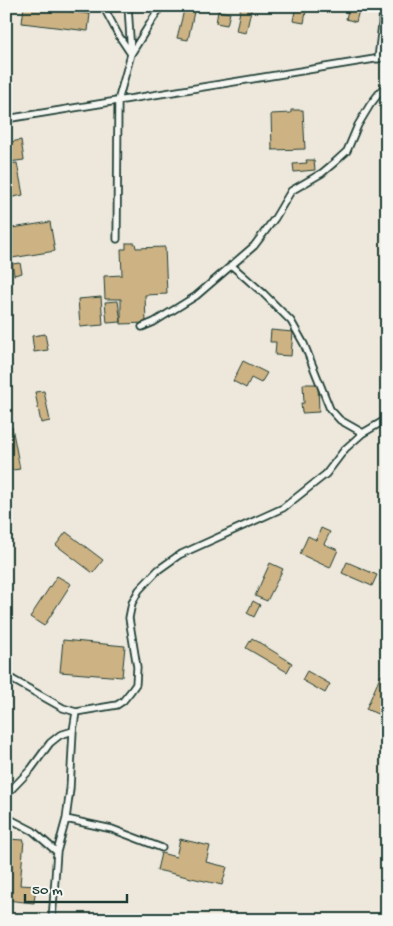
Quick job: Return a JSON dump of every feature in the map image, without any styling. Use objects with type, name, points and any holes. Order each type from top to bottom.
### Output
[{"type":"lane","points":[[102,6],[131,54]]},
{"type":"lane","points":[[128,6],[131,54]]},
{"type":"lane","points":[[117,239],[118,101],[131,54],[161,6]]},
{"type":"lane","points":[[378,59],[383,6]]},
{"type":"lane","points":[[6,119],[387,57]]},
{"type":"lane","points":[[142,327],[154,322],[196,296],[254,246],[275,218],[291,191],[322,173],[347,151],[358,125],[387,83]]},
{"type":"lane","points":[[231,265],[291,321],[304,344],[330,409],[340,420],[363,433]]},
{"type":"lane","points":[[6,675],[64,708],[76,712],[117,705],[123,701],[136,684],[137,667],[129,618],[138,590],[158,570],[179,555],[283,508],[326,474],[345,449],[363,433],[387,420]]},
{"type":"lane","points":[[52,920],[57,852],[66,819],[70,789],[73,731],[76,712]]},
{"type":"lane","points":[[6,795],[31,769],[50,743],[60,735],[73,731]]},
{"type":"lane","points":[[6,817],[33,831],[57,852]]},
{"type":"lane","points":[[66,819],[112,829],[162,848]]},
{"type":"building","points":[[24,6],[90,14],[88,31],[22,23]]},
{"type":"building","points":[[185,6],[195,7],[188,40],[177,38]]},
{"type":"building","points":[[241,6],[252,6],[246,33],[236,31]]},
{"type":"building","points":[[296,6],[307,6],[304,23],[293,21]]},
{"type":"building","points":[[349,6],[360,6],[356,22],[346,19]]},
{"type":"building","points":[[218,11],[230,13],[227,25],[216,23]]},
{"type":"building","points":[[291,110],[303,110],[305,149],[272,150],[271,114],[291,113]]},
{"type":"building","points":[[21,140],[24,160],[9,162],[9,164],[17,163],[23,195],[9,198],[6,183],[6,143]]},
{"type":"building","points":[[306,160],[314,160],[315,170],[294,172],[293,164],[307,163]]},
{"type":"building","points":[[50,222],[55,251],[6,259],[6,229]]},
{"type":"building","points":[[126,243],[135,243],[136,248],[165,247],[167,294],[145,295],[146,323],[121,324],[121,299],[105,299],[104,276],[122,275],[121,249],[126,249]]},
{"type":"building","points":[[20,263],[22,273],[14,275],[12,264]]},
{"type":"building","points":[[101,297],[103,325],[80,327],[78,299]]},
{"type":"building","points":[[118,301],[121,322],[107,323],[105,302]]},
{"type":"building","points":[[271,330],[293,332],[291,356],[275,355],[276,342],[270,342]]},
{"type":"building","points":[[45,334],[48,350],[34,352],[32,336]]},
{"type":"building","points":[[243,361],[267,373],[261,383],[251,378],[246,388],[233,381]]},
{"type":"building","points":[[303,384],[318,384],[319,412],[302,413],[301,403],[304,403]]},
{"type":"building","points":[[44,391],[50,421],[41,423],[35,392]]},
{"type":"building","points":[[12,427],[20,469],[6,471],[6,428]]},
{"type":"building","points":[[321,528],[330,532],[324,544],[338,550],[330,568],[300,554],[308,536],[316,540]]},
{"type":"building","points":[[66,532],[103,560],[93,573],[56,545]]},
{"type":"building","points":[[347,562],[377,575],[372,586],[342,573]]},
{"type":"building","points":[[270,563],[283,569],[267,601],[255,596]]},
{"type":"building","points":[[57,576],[71,584],[44,626],[30,617]]},
{"type":"building","points":[[385,579],[387,579],[387,593],[381,590]]},
{"type":"building","points":[[253,601],[260,605],[254,617],[247,613]]},
{"type":"building","points":[[252,638],[292,663],[287,672],[246,648]]},
{"type":"building","points":[[63,640],[125,646],[122,677],[60,672]]},
{"type":"building","points":[[307,671],[330,684],[325,693],[302,680]]},
{"type":"building","points":[[381,675],[387,678],[387,700],[380,715],[366,709]]},
{"type":"building","points":[[7,839],[24,840],[20,885],[36,886],[34,903],[6,900]]},
{"type":"building","points":[[180,839],[210,846],[206,862],[227,867],[222,885],[157,870],[161,853],[176,857]]}]
